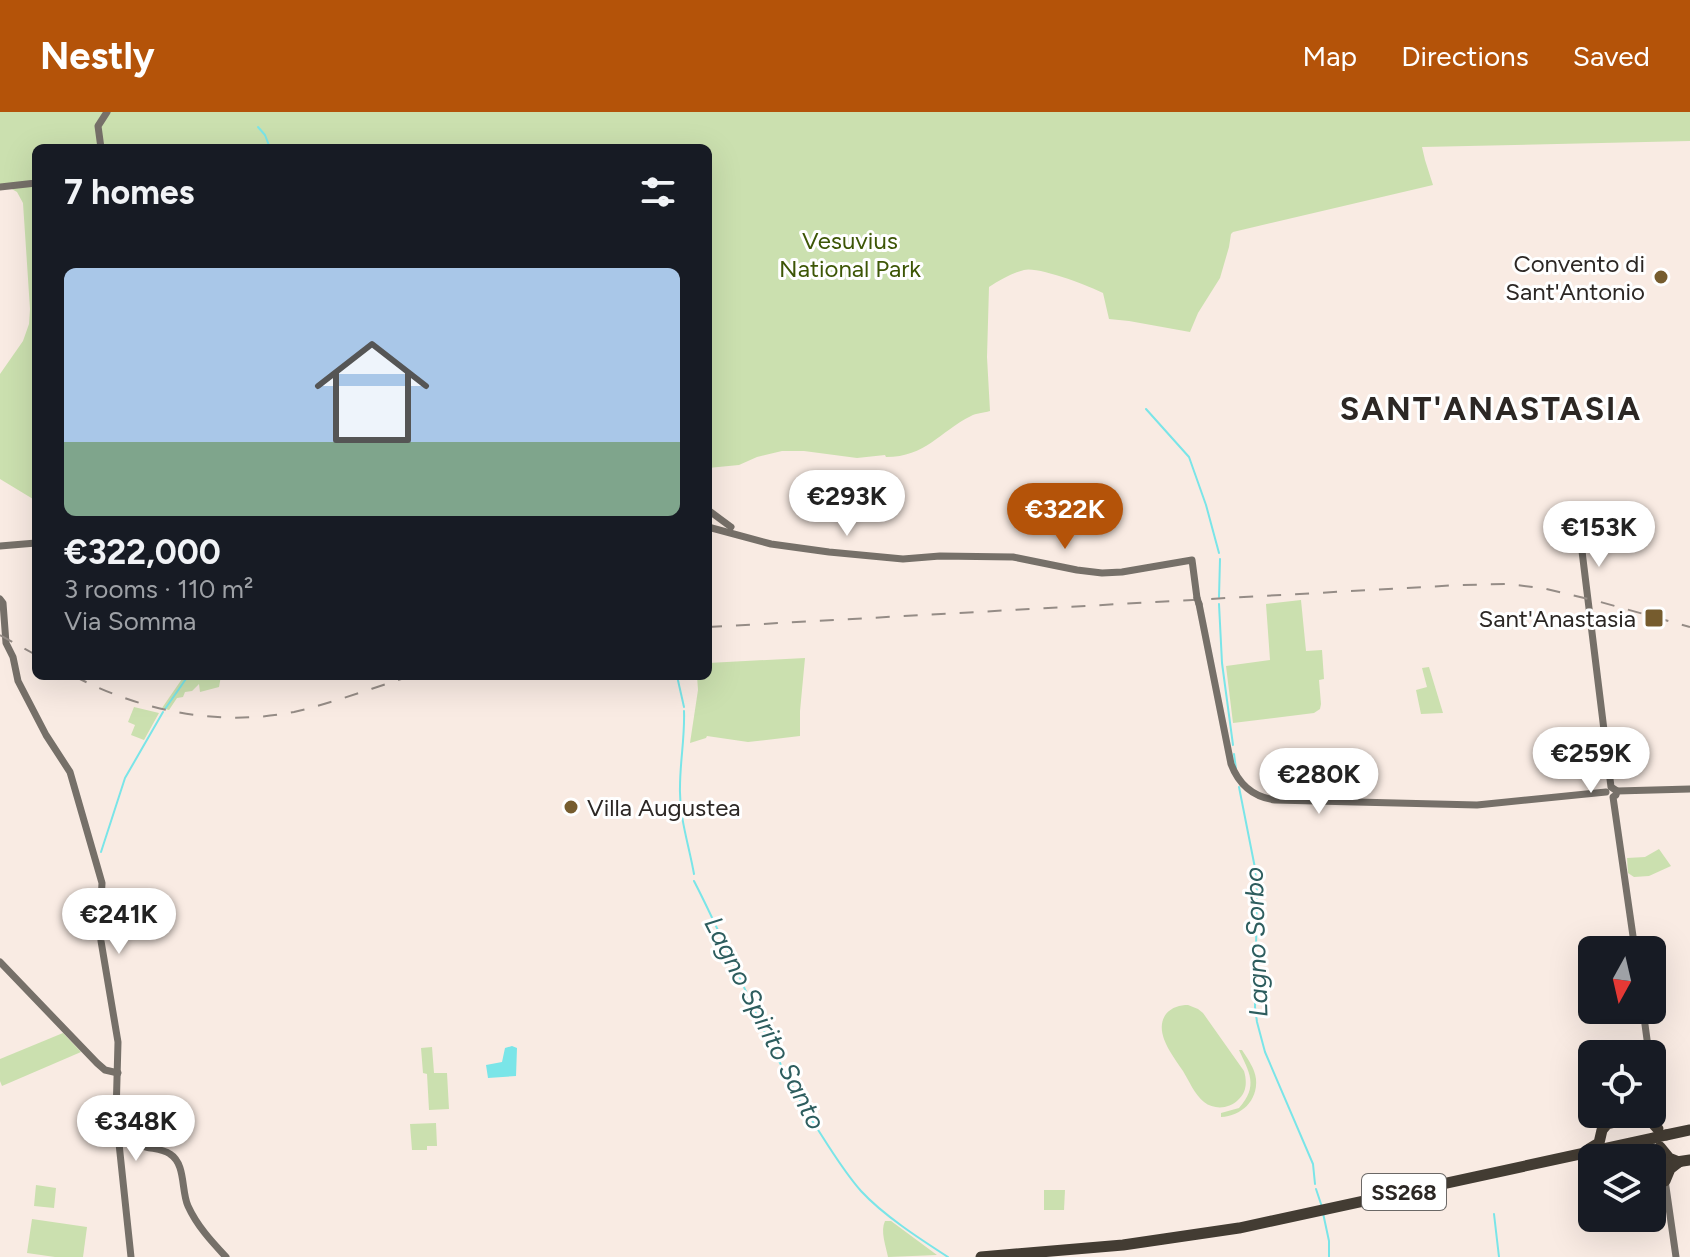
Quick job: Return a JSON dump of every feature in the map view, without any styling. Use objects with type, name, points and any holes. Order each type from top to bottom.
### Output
[{"type":"highway","name":"SS268","points":[[1568,1157],[1596,1146],[1604,1128]]},
{"type":"highway","points":[[1656,1128],[1662,1137],[1667,1156],[1685,1161]]},
{"type":"highway","name":"SS268","points":[[981,1257],[1138,1244],[1239,1228],[1690,1132]]},
{"type":"highway","points":[[1602,1135],[1612,1143],[1640,1141]]},
{"type":"highway","points":[[1666,1179],[1672,1166],[1685,1161]]},
{"type":"main road","points":[[100,144],[98,126],[107,112]]},
{"type":"main road","points":[[0,187],[32,183]]},
{"type":"main road","points":[[712,514],[727,529]]},
{"type":"main road","points":[[712,527],[794,548],[888,558],[1013,557],[1102,573],[1192,560],[1231,764],[1240,782],[1256,795],[1275,800],[1477,805],[1612,792],[1690,789]]},
{"type":"main road","points":[[0,553],[0,546],[32,543]]},
{"type":"main road","points":[[1581,543],[1633,936]]},
{"type":"main road","points":[[1,601],[4,647],[21,688],[70,772],[102,883],[101,941],[118,1042],[115,1094],[131,1257]]},
{"type":"main road","points":[[0,962],[97,1063],[105,1070],[118,1067]]},
{"type":"main road","points":[[1659,1128],[1662,1144]]},
{"type":"main road","points":[[118,1133],[131,1142],[168,1152],[176,1159],[188,1206],[226,1257]]},
{"type":"main road","points":[[119,1143],[131,1142]]},
{"type":"main road","points":[[1666,1188],[1676,1257]]},
{"type":"green space","name":"Vesuvius National Park","points":[[0,112],[1690,112],[1690,141],[1422,147],[1433,185],[1233,232],[1220,278],[1190,332],[1109,319],[1103,293],[1051,274],[1020,271],[989,287],[987,357],[990,411],[973,415],[922,448],[900,456],[857,458],[782,451],[739,465],[712,468],[712,144],[32,144],[32,498],[0,479],[0,374],[23,341],[30,309],[23,203],[17,192],[10,188],[0,190]]},
{"type":"green space","points":[[1301,600],[1306,651],[1322,650],[1324,679],[1319,680],[1320,709],[1314,713],[1233,723],[1226,666],[1270,660],[1266,604]]},
{"type":"green space","points":[[805,658],[800,736],[748,742],[707,736],[690,743],[697,680],[712,680],[712,663]]},
{"type":"green space","points":[[1429,667],[1443,713],[1421,714],[1416,690],[1427,687],[1422,668]]},
{"type":"green space","points":[[181,680],[220,680],[219,687],[200,692],[199,684],[177,698],[169,710],[162,708]]},
{"type":"green space","points":[[134,707],[159,713],[144,740],[131,735],[135,725],[128,722]]},
{"type":"green space","points":[[1659,849],[1671,866],[1649,876],[1634,877],[1628,873],[1627,858],[1645,857]]},
{"type":"green space","points":[[1188,1005],[1203,1013],[1244,1071],[1245,1090],[1230,1105],[1212,1106],[1201,1099],[1166,1044],[1162,1028],[1166,1014],[1176,1007]]},
{"type":"green space","points":[[63,1033],[81,1052],[2,1086],[0,1059]]},
{"type":"green space","points":[[432,1047],[434,1073],[447,1073],[449,1109],[429,1110],[427,1074],[423,1073],[421,1048]]},
{"type":"green space","points":[[1239,1050],[1251,1064],[1256,1087],[1247,1106],[1235,1114],[1221,1117],[1221,1113],[1239,1108],[1249,1093],[1250,1079]]},
{"type":"green space","points":[[436,1123],[437,1146],[412,1150],[410,1124]]},
{"type":"green space","points":[[36,1185],[56,1188],[54,1208],[34,1206]]},
{"type":"green space","points":[[1044,1190],[1065,1190],[1064,1210],[1044,1210]]},
{"type":"green space","points":[[32,1219],[87,1227],[83,1257],[27,1253]]},
{"type":"green space","points":[[885,1221],[891,1221],[937,1255],[888,1257],[883,1234]]},
{"type":"water","points":[[505,1048],[517,1048],[516,1076],[488,1078],[486,1065],[502,1062]]},
{"type":"waterway","points":[[258,127],[268,144]]},
{"type":"waterway","name":"Lagno Sorbo","points":[[1146,409],[1189,457],[1219,553]]},
{"type":"waterway","name":"Lagno Sorbo","points":[[1219,597],[1220,559]]},
{"type":"waterway","name":"Lagno Sorbo","points":[[1219,604],[1222,663],[1233,745]]},
{"type":"waterway","points":[[165,709],[185,680]]},
{"type":"waterway","name":"Lagno Spirito Santo","points":[[678,680],[684,707]]},
{"type":"waterway","name":"Lagno Spirito Santo","points":[[684,711],[680,798],[694,874]]},
{"type":"waterway","points":[[101,852],[125,778],[163,712]]},
{"type":"waterway","name":"Lagno Sorbo","points":[[1234,754],[1236,769]]},
{"type":"waterway","name":"Lagno Sorbo","points":[[1239,787],[1257,891],[1257,1022],[1265,1052],[1313,1164],[1315,1184]]},
{"type":"waterway","name":"Lagno Spirito Santo","points":[[694,881],[786,1075],[850,1178],[880,1209],[948,1257]]},
{"type":"waterway","name":"Lagno Sorbo","points":[[1316,1189],[1322,1207]]},
{"type":"waterway","name":"Lagno Sorbo","points":[[1323,1213],[1329,1257]]},
{"type":"waterway","points":[[1494,1214],[1499,1257]]},
{"type":"railway","points":[[712,627],[1507,584],[1542,588],[1690,627]]},
{"type":"railway","points":[[0,635],[32,653]]},
{"type":"railway","points":[[83,680],[153,707],[237,718],[294,712],[399,680]]},
{"type":"place","name":"Convento di Sant'Antonio","points":[[1661,277]]},
{"type":"place","name":"Sant'Anastasia","points":[[1654,618]]},
{"type":"place","name":"Villa Augustea","points":[[571,807]]},
{"type":"district","name":"SANT'ANASTASIA","points":[[1491,409]]}]
